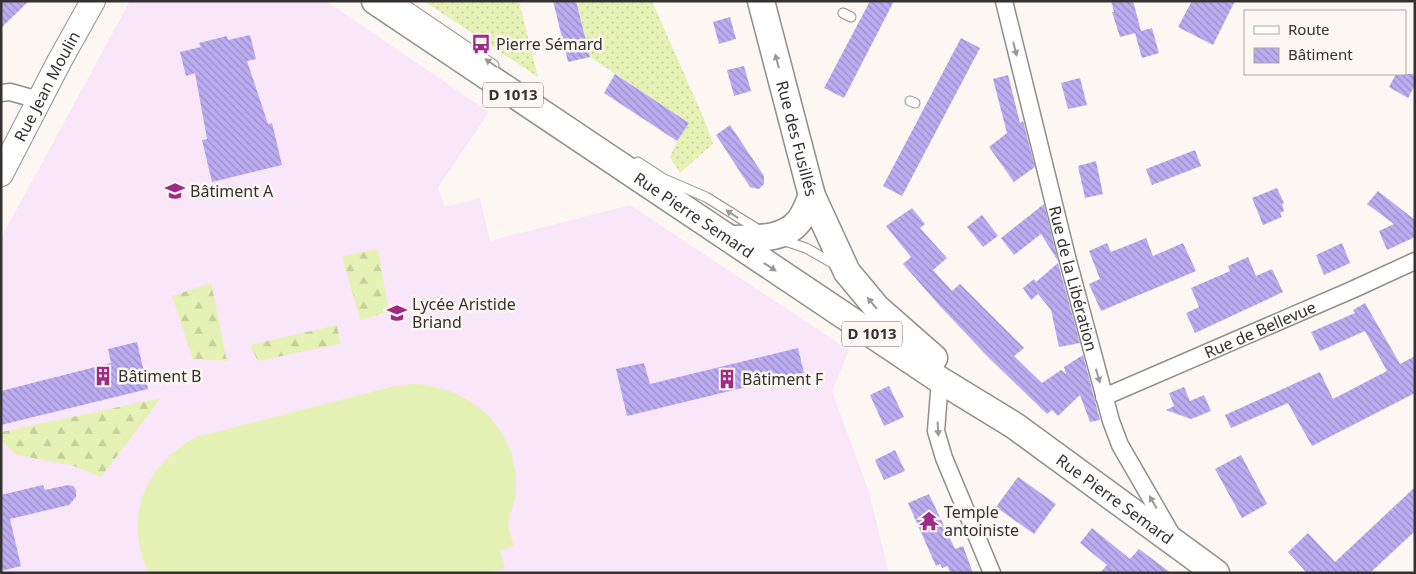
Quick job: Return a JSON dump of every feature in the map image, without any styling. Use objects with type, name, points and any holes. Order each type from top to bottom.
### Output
[{"type":"main road","name":"Rue Jean Moulin","points":[[1,174],[93,1]]},
{"type":"main road","name":"Rue Pierre Semard","points":[[374,1],[940,380],[1015,426],[1216,573]]},
{"type":"main road","name":"Rue des Fusillés","points":[[761,1],[812,196],[847,272]]},
{"type":"main road","points":[[730,239],[774,237],[800,221],[812,196]]},
{"type":"main road","name":"Rue Pierre Semard","points":[[847,272],[877,308],[903,332],[986,398],[1015,426]]},
{"type":"street","name":"Rue de la Libération","points":[[1004,1],[1036,136],[1104,397],[1120,444],[1177,544]]},
{"type":"street","points":[[1,93],[10,92],[39,100]]},
{"type":"street","name":"Rue de Bellevue","points":[[1104,397],[1354,289],[1415,260]]},
{"type":"street","points":[[940,380],[936,432],[944,458],[992,573]]},
{"type":"lane","points":[[400,1],[504,72]]},
{"type":"lane","points":[[632,158],[664,179],[706,197],[750,226],[806,248],[847,272]]},
{"type":"shaded area","name":"Lycée Aristide Briand","points":[[130,1],[326,1],[489,112],[438,188],[445,207],[480,198],[490,241],[630,205],[849,350],[832,391],[869,492],[889,573],[1,573],[1,238]]},
{"type":"green space","points":[[424,1],[519,1],[538,77]]},
{"type":"green space","points":[[576,1],[652,1],[704,119],[713,144],[680,173],[670,157],[677,141],[689,123],[590,57]]},
{"type":"green space","points":[[378,249],[389,312],[360,320],[342,256]]},
{"type":"green space","points":[[211,283],[227,361],[193,359],[172,296]]},
{"type":"green space","points":[[337,325],[340,344],[258,361],[250,345]]},
{"type":"green space","points":[[413,384],[433,386],[452,392],[469,401],[485,412],[497,426],[507,443],[514,462],[516,485],[515,499],[508,520],[514,546],[500,550],[505,568],[486,573],[149,573],[141,553],[138,532],[139,513],[143,495],[163,462],[178,449],[196,437],[395,386]]},
{"type":"green space","points":[[161,398],[101,477],[71,465],[16,455],[1,441],[1,432]]},
{"type":"building","points":[[1,1],[29,1],[1,28]]},
{"type":"building","points":[[553,1],[576,1],[590,57],[568,62]]},
{"type":"building","points":[[870,1],[894,1],[844,98],[824,88]]},
{"type":"building","points":[[1111,1],[1133,1],[1141,31],[1152,28],[1159,53],[1142,58],[1135,33],[1120,37],[1112,12],[1114,12]]},
{"type":"building","points":[[1192,1],[1235,1],[1213,45],[1178,27]]},
{"type":"building","points":[[730,17],[736,39],[719,44],[713,22]]},
{"type":"building","points":[[250,35],[256,59],[247,61],[268,124],[272,123],[282,165],[212,182],[202,140],[207,139],[195,73],[186,76],[180,52],[201,47],[199,43],[227,36],[228,40]]},
{"type":"building","points":[[961,38],[980,48],[902,196],[883,186]]},
{"type":"building","points":[[744,66],[751,91],[734,96],[727,70]]},
{"type":"building","points":[[615,74],[689,123],[677,141],[604,93]]},
{"type":"building","points":[[1415,74],[1415,85],[1408,98],[1389,87],[1395,75]]},
{"type":"building","points":[[1008,75],[1020,123],[1023,121],[1035,167],[1014,182],[989,147],[1007,133],[993,79]]},
{"type":"building","points":[[1080,78],[1087,105],[1068,109],[1061,83]]},
{"type":"building","points":[[730,125],[764,176],[764,184],[759,189],[750,187],[716,135]]},
{"type":"building","points":[[1195,150],[1201,166],[1152,185],[1146,169]]},
{"type":"building","points":[[1096,161],[1103,194],[1085,198],[1078,166]]},
{"type":"building","points":[[1277,188],[1284,203],[1282,204],[1284,211],[1280,213],[1282,217],[1263,225],[1252,198]]},
{"type":"building","points":[[1378,191],[1415,220],[1415,237],[1387,250],[1379,231],[1394,224],[1367,204]]},
{"type":"building","points":[[1044,204],[1058,261],[1041,234],[1014,255],[1001,238]]},
{"type":"building","points":[[912,208],[925,224],[920,228],[947,258],[933,270],[952,291],[960,284],[1024,348],[1014,356],[1042,383],[1061,370],[1066,374],[1064,367],[1083,355],[1100,420],[1090,422],[1080,395],[1058,416],[1052,410],[1047,414],[988,357],[939,305],[903,264],[911,257],[886,226]]},
{"type":"building","points":[[982,215],[998,236],[983,247],[967,227]]},
{"type":"building","points":[[1146,238],[1153,256],[1183,243],[1196,271],[1101,311],[1089,284],[1100,279],[1089,251],[1107,243],[1111,252]]},
{"type":"building","points":[[1342,243],[1350,263],[1324,275],[1316,255]]},
{"type":"building","points":[[1248,257],[1256,276],[1272,269],[1283,292],[1195,333],[1186,313],[1199,307],[1191,288],[1230,271],[1228,266]]},
{"type":"building","points":[[1058,263],[1080,343],[1059,347],[1051,310],[1038,294],[1031,300],[1023,288],[1034,279],[1036,282]]},
{"type":"building","points":[[1365,303],[1400,364],[1415,356],[1415,393],[1312,446],[1288,403],[1231,428],[1225,415],[1320,372],[1333,399],[1387,371],[1365,331],[1320,351],[1311,332],[1355,313],[1353,310]]},
{"type":"building","name":"Bâtiment B","points":[[137,342],[148,389],[1,425],[1,391],[111,363],[108,349]]},
{"type":"building","name":"Bâtiment F","points":[[798,348],[804,373],[627,416],[616,369],[644,363],[650,384]]},
{"type":"building","points":[[889,386],[904,417],[884,426],[870,395]]},
{"type":"building","points":[[1184,387],[1190,401],[1204,395],[1211,411],[1191,419],[1166,410],[1174,406],[1169,393]]},
{"type":"building","points":[[895,450],[905,471],[884,480],[875,460]]},
{"type":"building","points":[[1241,455],[1267,504],[1242,518],[1215,469]]},
{"type":"building","points":[[1018,477],[1056,504],[1034,534],[996,507]]},
{"type":"building","points":[[43,485],[45,490],[68,485],[73,486],[76,490],[76,497],[69,505],[10,519],[21,566],[1,571],[1,495]]},
{"type":"building","points":[[1415,487],[1415,531],[1370,573],[1307,573],[1288,552],[1308,533],[1335,562]]},
{"type":"building","points":[[929,494],[955,549],[963,546],[973,573],[950,573],[948,566],[942,568],[940,564],[936,566],[908,503]]},
{"type":"building","points":[[1092,528],[1130,559],[1139,549],[1171,573],[1100,573],[1107,565],[1080,543]]},
{"type":"place","name":"Pierre Sémard","points":[[481,44]]},
{"type":"place","name":"Bâtiment A","points":[[175,191]]},
{"type":"place","name":"Lycée Aristide Briand","points":[[397,313]]},
{"type":"place","name":"Bâtiment B","points":[[103,376]]},
{"type":"place","name":"Bâtiment F","points":[[727,379]]},
{"type":"place","name":"Temple antoiniste","points":[[929,521]]}]
